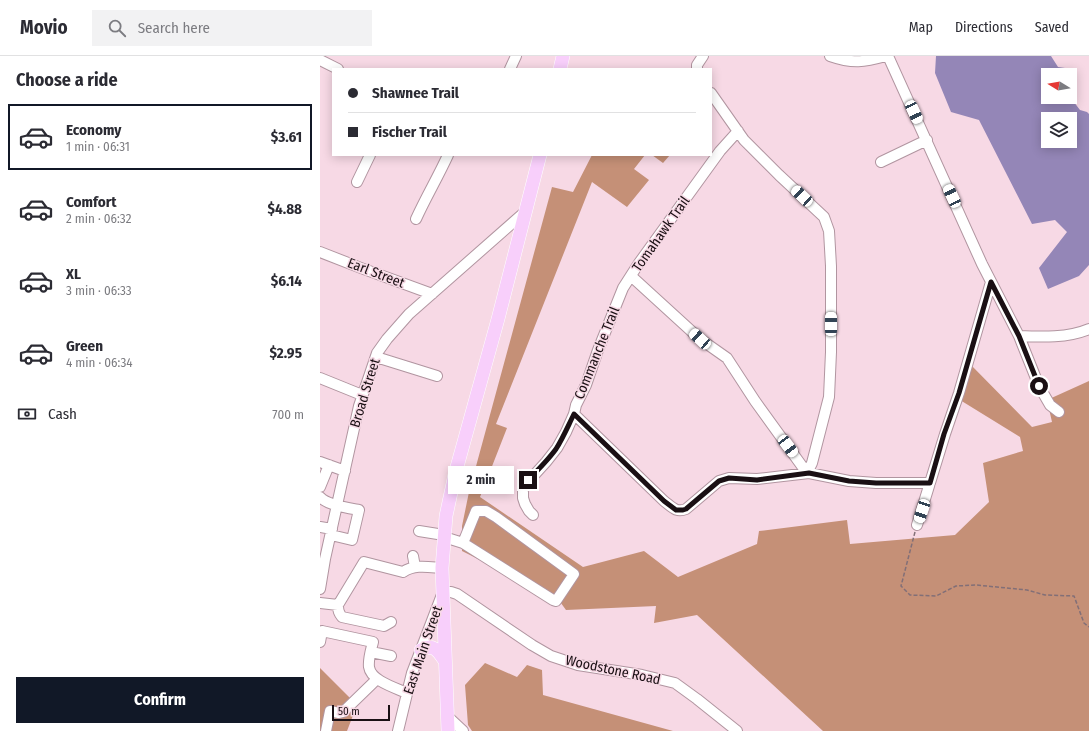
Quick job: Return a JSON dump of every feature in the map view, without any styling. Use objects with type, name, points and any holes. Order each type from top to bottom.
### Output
[{"type":"main road","points":[[560,68],[563,56]]},
{"type":"main road","points":[[448,731],[442,568],[446,516],[455,474],[540,156]]},
{"type":"main road","points":[[421,650],[426,647],[437,650],[445,661]]},
{"type":"street","points":[[510,68],[516,56]]},
{"type":"street","points":[[697,68],[697,65],[703,56]]},
{"type":"street","points":[[830,56],[856,62],[887,56],[927,140],[991,282],[1019,336],[1039,386],[1050,405],[1059,412]]},
{"type":"street","points":[[320,60],[336,68]]},
{"type":"street","points":[[712,94],[744,140],[824,217],[829,231],[831,266],[831,352],[829,397],[812,463],[807,474],[849,481],[876,483],[930,483]]},
{"type":"street","name":"Tomahawk Trail","points":[[738,131],[720,151],[631,276],[700,339],[727,358],[755,401],[807,474]]},
{"type":"street","points":[[881,162],[927,140]]},
{"type":"street","points":[[357,182],[370,156]]},
{"type":"street","points":[[416,218],[448,156]]},
{"type":"street","name":"Broad Street","points":[[320,589],[331,532],[362,395],[376,357],[386,339],[409,314],[526,211]]},
{"type":"street","name":"Earl Street","points":[[320,252],[432,294]]},
{"type":"street","name":"Commanche Trail","points":[[631,276],[620,294],[586,385],[576,405],[574,414],[664,501],[679,511],[686,509],[719,481],[725,478],[757,480],[807,474]]},
{"type":"street","points":[[917,525],[944,434],[959,393],[991,282]]},
{"type":"street","points":[[1019,336],[1059,336],[1073,334],[1089,329]]},
{"type":"street","points":[[376,357],[437,376]]},
{"type":"street","points":[[320,378],[362,395]]},
{"type":"street","points":[[533,515],[528,511],[525,504],[523,490],[526,484],[546,462],[556,448],[566,432],[574,414]]},
{"type":"street","points":[[320,487],[324,463],[345,471]]},
{"type":"street","points":[[320,497],[324,501],[359,510],[352,540],[320,527]]},
{"type":"street","points":[[419,531],[444,536],[463,543],[556,601],[574,574],[486,511],[476,511],[463,543]]},
{"type":"street","points":[[413,556],[415,566]]},
{"type":"street","points":[[391,622],[384,626],[342,617],[339,614],[338,606],[364,562],[403,572],[415,566],[442,568]]},
{"type":"street","name":"East Main Street","points":[[398,731],[412,673],[443,592]]},
{"type":"street","name":"Woodstone Road","points":[[443,592],[457,594],[532,645],[551,656],[578,665],[642,675],[675,683],[737,731]]},
{"type":"street","points":[[320,603],[338,606]]},
{"type":"street","points":[[320,642],[322,631],[373,642],[369,661],[370,669],[377,679],[407,693]]},
{"type":"street","points":[[371,652],[391,656]]},
{"type":"street","points":[[326,731],[325,710],[339,713],[343,712],[377,679]]},
{"type":"street","points":[[447,716],[463,731]]},
{"type":"path","points":[[917,525],[901,586],[910,594],[936,596],[956,586],[976,585],[1027,590],[1045,596],[1074,596],[1084,623],[1089,627]]},
{"type":"shaded area","points":[[936,56],[1051,56],[1058,67],[1065,68],[1041,68],[1041,104],[1075,104],[1080,110],[1089,114],[1089,265],[1079,276],[1048,289],[1039,268],[1067,232],[1055,220],[1032,224],[979,120],[951,112],[935,73]]},
{"type":"shaded area","points":[[591,156],[644,156],[634,169],[649,180],[627,207],[592,182],[496,424],[507,428],[480,497],[583,567],[644,551],[678,577],[757,544],[759,531],[847,520],[850,544],[955,535],[989,502],[983,463],[1023,451],[1020,437],[960,400],[971,365],[1032,427],[1052,422],[1047,400],[1089,381],[1089,731],[823,731],[697,615],[654,623],[656,606],[566,610],[558,599],[462,551],[462,526],[469,492],[552,187],[573,192]]},
{"type":"shaded area","points":[[653,156],[669,156],[663,163]]},
{"type":"shaded area","points":[[485,663],[517,677],[527,665],[542,670],[543,695],[673,731],[472,731],[468,725],[465,685]]},
{"type":"shaded area","points":[[320,668],[357,705],[347,731],[320,731]]},
{"type":"route","points":[[528,480],[546,462],[556,448],[566,432],[574,414],[664,501],[679,511],[686,509],[719,481],[725,478],[757,480],[809,473],[849,481],[876,483],[930,483],[944,434],[959,393],[991,282],[1019,336],[1039,386]]}]
